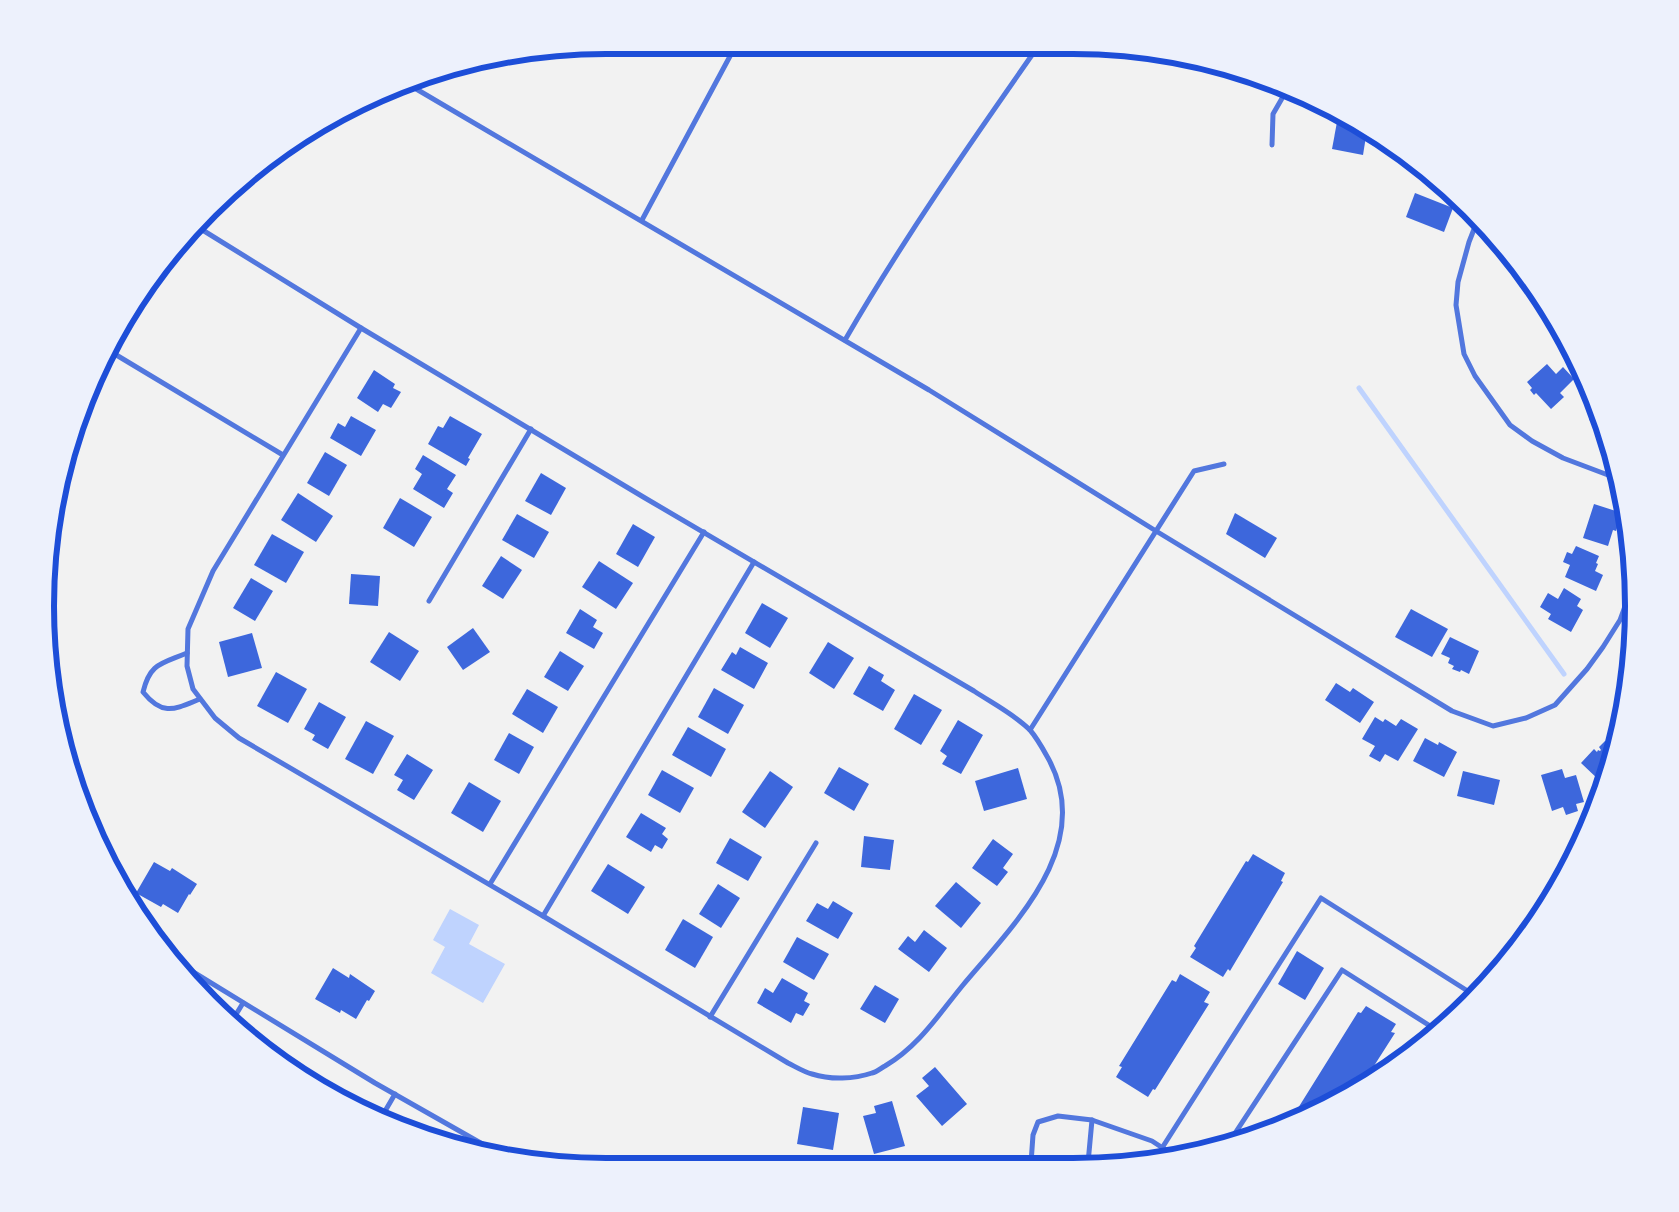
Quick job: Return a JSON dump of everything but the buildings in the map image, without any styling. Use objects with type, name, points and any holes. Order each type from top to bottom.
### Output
[{"type":"street","points":[[642,220],[731,54]]},
{"type":"street","points":[[845,340],[913,229],[1034,54]]},
{"type":"street","points":[[417,87],[929,390],[1452,711],[1493,726],[1526,718],[1555,705],[1587,669],[1603,647],[1620,620],[1625,606]]},
{"type":"street","points":[[1272,145],[1273,114],[1283,96]]},
{"type":"street","points":[[1474,228],[1458,282],[1456,305],[1464,354],[1475,376],[1510,425],[1532,441],[1563,458],[1609,475]]},
{"type":"street","points":[[203,230],[361,328],[974,691],[1030,730],[1054,769],[1062,795],[1062,829],[1055,858],[1045,879],[1021,915],[925,1033],[900,1057],[873,1073],[849,1077],[829,1078],[811,1074],[788,1063],[490,884],[239,738],[214,718],[193,689],[186,666],[188,629],[213,571],[361,328]]},
{"type":"street","points":[[115,354],[283,455]]},
{"type":"street","points":[[429,601],[531,429]]},
{"type":"street","points":[[1030,730],[1194,471],[1224,464]]},
{"type":"street","points":[[490,884],[704,532]]},
{"type":"street","points":[[543,916],[754,562]]},
{"type":"street","points":[[187,653],[153,669],[147,677],[143,692],[156,706],[166,709],[177,708],[200,699]]},
{"type":"street","points":[[710,1017],[816,843]]},
{"type":"street","points":[[1162,1148],[1320,898],[1468,991]]},
{"type":"street","points":[[1235,1134],[1342,970],[1431,1026]]},
{"type":"street","points":[[192,971],[395,1094],[483,1144]]},
{"type":"street","points":[[236,1015],[244,1003]]},
{"type":"street","points":[[385,1111],[395,1094]]},
{"type":"street","points":[[1031,1158],[1033,1135],[1038,1122],[1058,1116],[1092,1120],[1152,1141],[1166,1150]]},
{"type":"street","points":[[1088,1158],[1092,1120]]},
{"type":"water","points":[[450,909],[479,925],[469,944],[505,964],[483,1003],[431,973],[445,947],[433,940]]},
{"type":"waterway","points":[[1359,388],[1564,674]]}]
